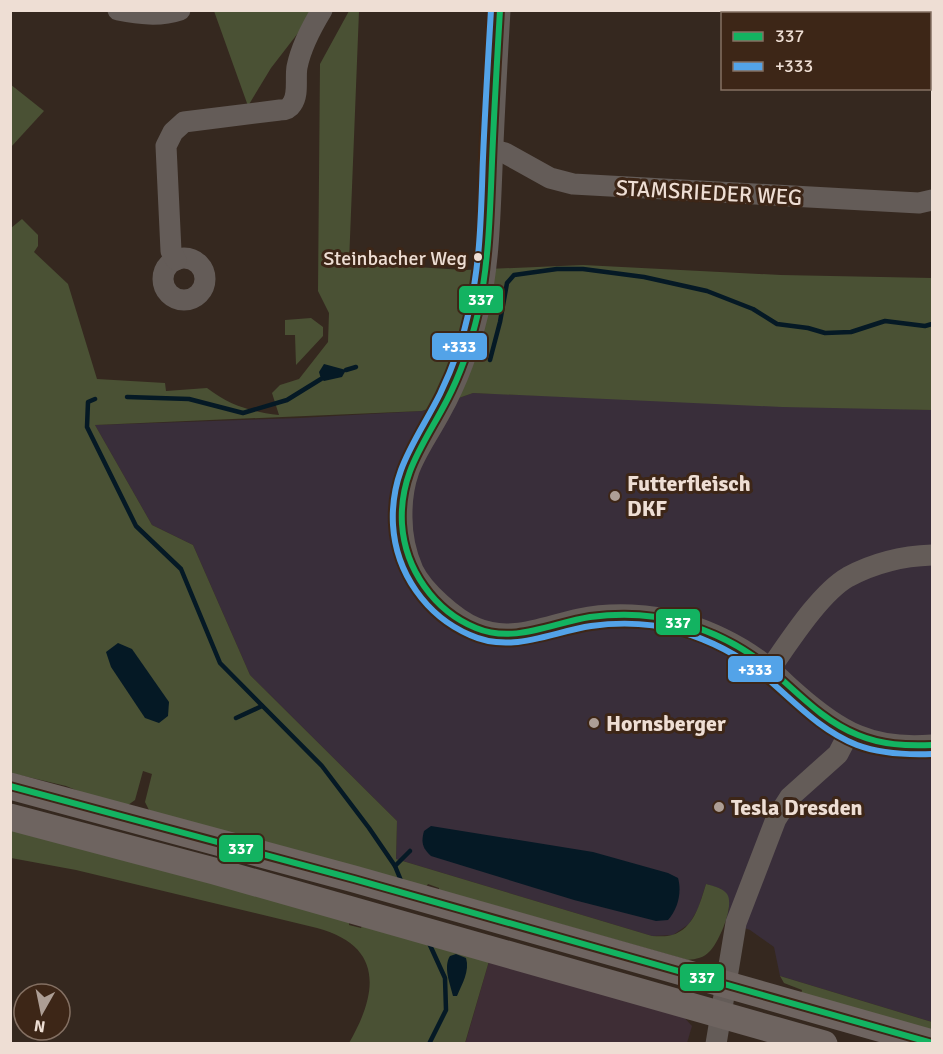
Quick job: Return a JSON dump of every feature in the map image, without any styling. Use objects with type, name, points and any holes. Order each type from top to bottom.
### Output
[{"type":"main road","points":[[10,786],[354,879],[933,1044]]},
{"type":"main road","points":[[10,817],[213,871],[824,1044]]},
{"type":"street","points":[[118,10],[149,15],[167,14],[180,10]]},
{"type":"street","points":[[176,260],[171,251],[166,162],[166,146],[173,132],[184,122],[280,110],[292,105],[295,98],[297,68],[303,49],[322,10]]},
{"type":"street","points":[[500,10],[486,272],[469,347],[457,378],[441,412],[419,445],[407,473],[402,499],[402,522],[405,544],[413,570],[437,601],[455,616],[477,628],[501,634],[517,634],[590,617],[643,616],[679,622],[712,633],[743,650],[770,669],[822,716],[849,733],[897,746],[933,745]]},
{"type":"street","name":"STAMSRIEDER WEG","points":[[493,150],[505,153],[550,178],[573,184],[907,202],[933,201]]},
{"type":"street","points":[[770,669],[826,594],[846,578],[895,559],[933,555]]},
{"type":"street","points":[[716,1044],[736,923],[776,819],[790,797],[838,754],[849,733]]},
{"type":"shaded area","points":[[473,393],[932,410],[932,1022],[780,976],[774,947],[750,930],[725,921],[729,909],[721,889],[706,884],[698,909],[689,924],[673,935],[652,936],[396,859],[397,821],[250,675],[193,545],[152,525],[95,425],[422,411]]},
{"type":"shaded area","points":[[489,961],[680,1013],[692,1026],[687,1043],[465,1044]]},
{"type":"green space","points":[[214,11],[315,11],[271,68],[248,106]]},
{"type":"green space","points":[[349,11],[359,11],[349,263],[465,270],[583,265],[781,275],[932,278],[932,410],[782,407],[473,393],[422,411],[95,425],[152,525],[193,545],[250,675],[397,821],[396,859],[652,936],[670,936],[680,932],[695,914],[706,884],[715,886],[727,894],[728,914],[714,946],[700,958],[688,960],[439,890],[428,884],[426,887],[150,812],[145,802],[152,774],[143,771],[135,800],[128,805],[117,807],[66,786],[11,773],[11,228],[22,219],[38,235],[38,246],[34,252],[68,284],[97,379],[165,383],[166,391],[207,388],[241,407],[279,415],[272,393],[280,385],[299,379],[328,342],[329,313],[318,291],[320,64]]},
{"type":"green space","points":[[10,84],[44,111],[11,147],[10,147]]},
{"type":"green space","points":[[311,318],[323,327],[323,336],[296,365],[295,335],[285,335],[285,320]]},
{"type":"green space","points":[[11,829],[156,866],[349,922],[349,925],[361,928],[362,926],[489,961],[465,1043],[349,1043],[366,1006],[369,974],[364,959],[354,947],[339,936],[317,928],[76,870],[11,858]]},
{"type":"green space","points":[[780,976],[932,1022],[932,1035],[800,998],[802,990],[784,983]]},
{"type":"water","points":[[324,364],[346,370],[342,377],[324,381],[319,372]]},
{"type":"water","points":[[118,643],[132,649],[169,702],[168,716],[159,723],[145,718],[111,667],[106,652]]},
{"type":"water","points":[[431,826],[593,852],[668,873],[678,878],[680,889],[677,906],[668,920],[656,921],[574,900],[431,856],[423,842],[424,831]]},
{"type":"water","points":[[456,954],[466,958],[467,968],[457,996],[453,996],[447,965],[450,956]]},
{"type":"waterway","points":[[490,360],[507,283],[514,275],[557,269],[583,269],[644,277],[707,291],[753,309],[777,324],[825,333],[851,332],[885,321],[925,326],[932,324]]},
{"type":"waterway","points":[[346,370],[356,367]]},
{"type":"waterway","points":[[127,397],[189,399],[243,413],[287,400],[321,379]]},
{"type":"waterway","points":[[95,399],[88,402],[87,427],[136,526],[181,569],[220,663],[322,766],[395,866],[402,883]]},
{"type":"waterway","points":[[236,718],[262,706]]},
{"type":"waterway","points":[[395,866],[410,851]]},
{"type":"waterway","points":[[429,943],[445,978],[446,1010],[429,1044]]},
{"type":"transit line","name":"+333","points":[[491,10],[480,235],[473,292],[464,332],[453,363],[440,394],[400,472],[393,505],[395,543],[407,576],[427,605],[454,627],[470,635],[485,640],[516,642],[591,626],[635,624],[668,628],[701,639],[744,661],[818,723],[843,739],[884,752],[932,754]]},
{"type":"transit line","name":"337","points":[[500,10],[490,219],[482,294],[461,369],[415,459],[402,506],[404,541],[409,557],[424,586],[447,611],[476,628],[490,632],[519,633],[590,617],[613,615],[660,618],[694,627],[717,636],[750,654],[822,714],[845,729],[885,743],[932,745]]},
{"type":"transit line","name":"337","points":[[10,786],[354,879],[932,1043]]},
{"type":"place","name":"Steinbacher Weg","points":[[478,257]]},
{"type":"place","name":"Futterfleisch DKF","points":[[615,496]]},
{"type":"place","name":"Hornsberger","points":[[594,723]]},
{"type":"place","name":"Tesla Dresden","points":[[719,807]]}]
